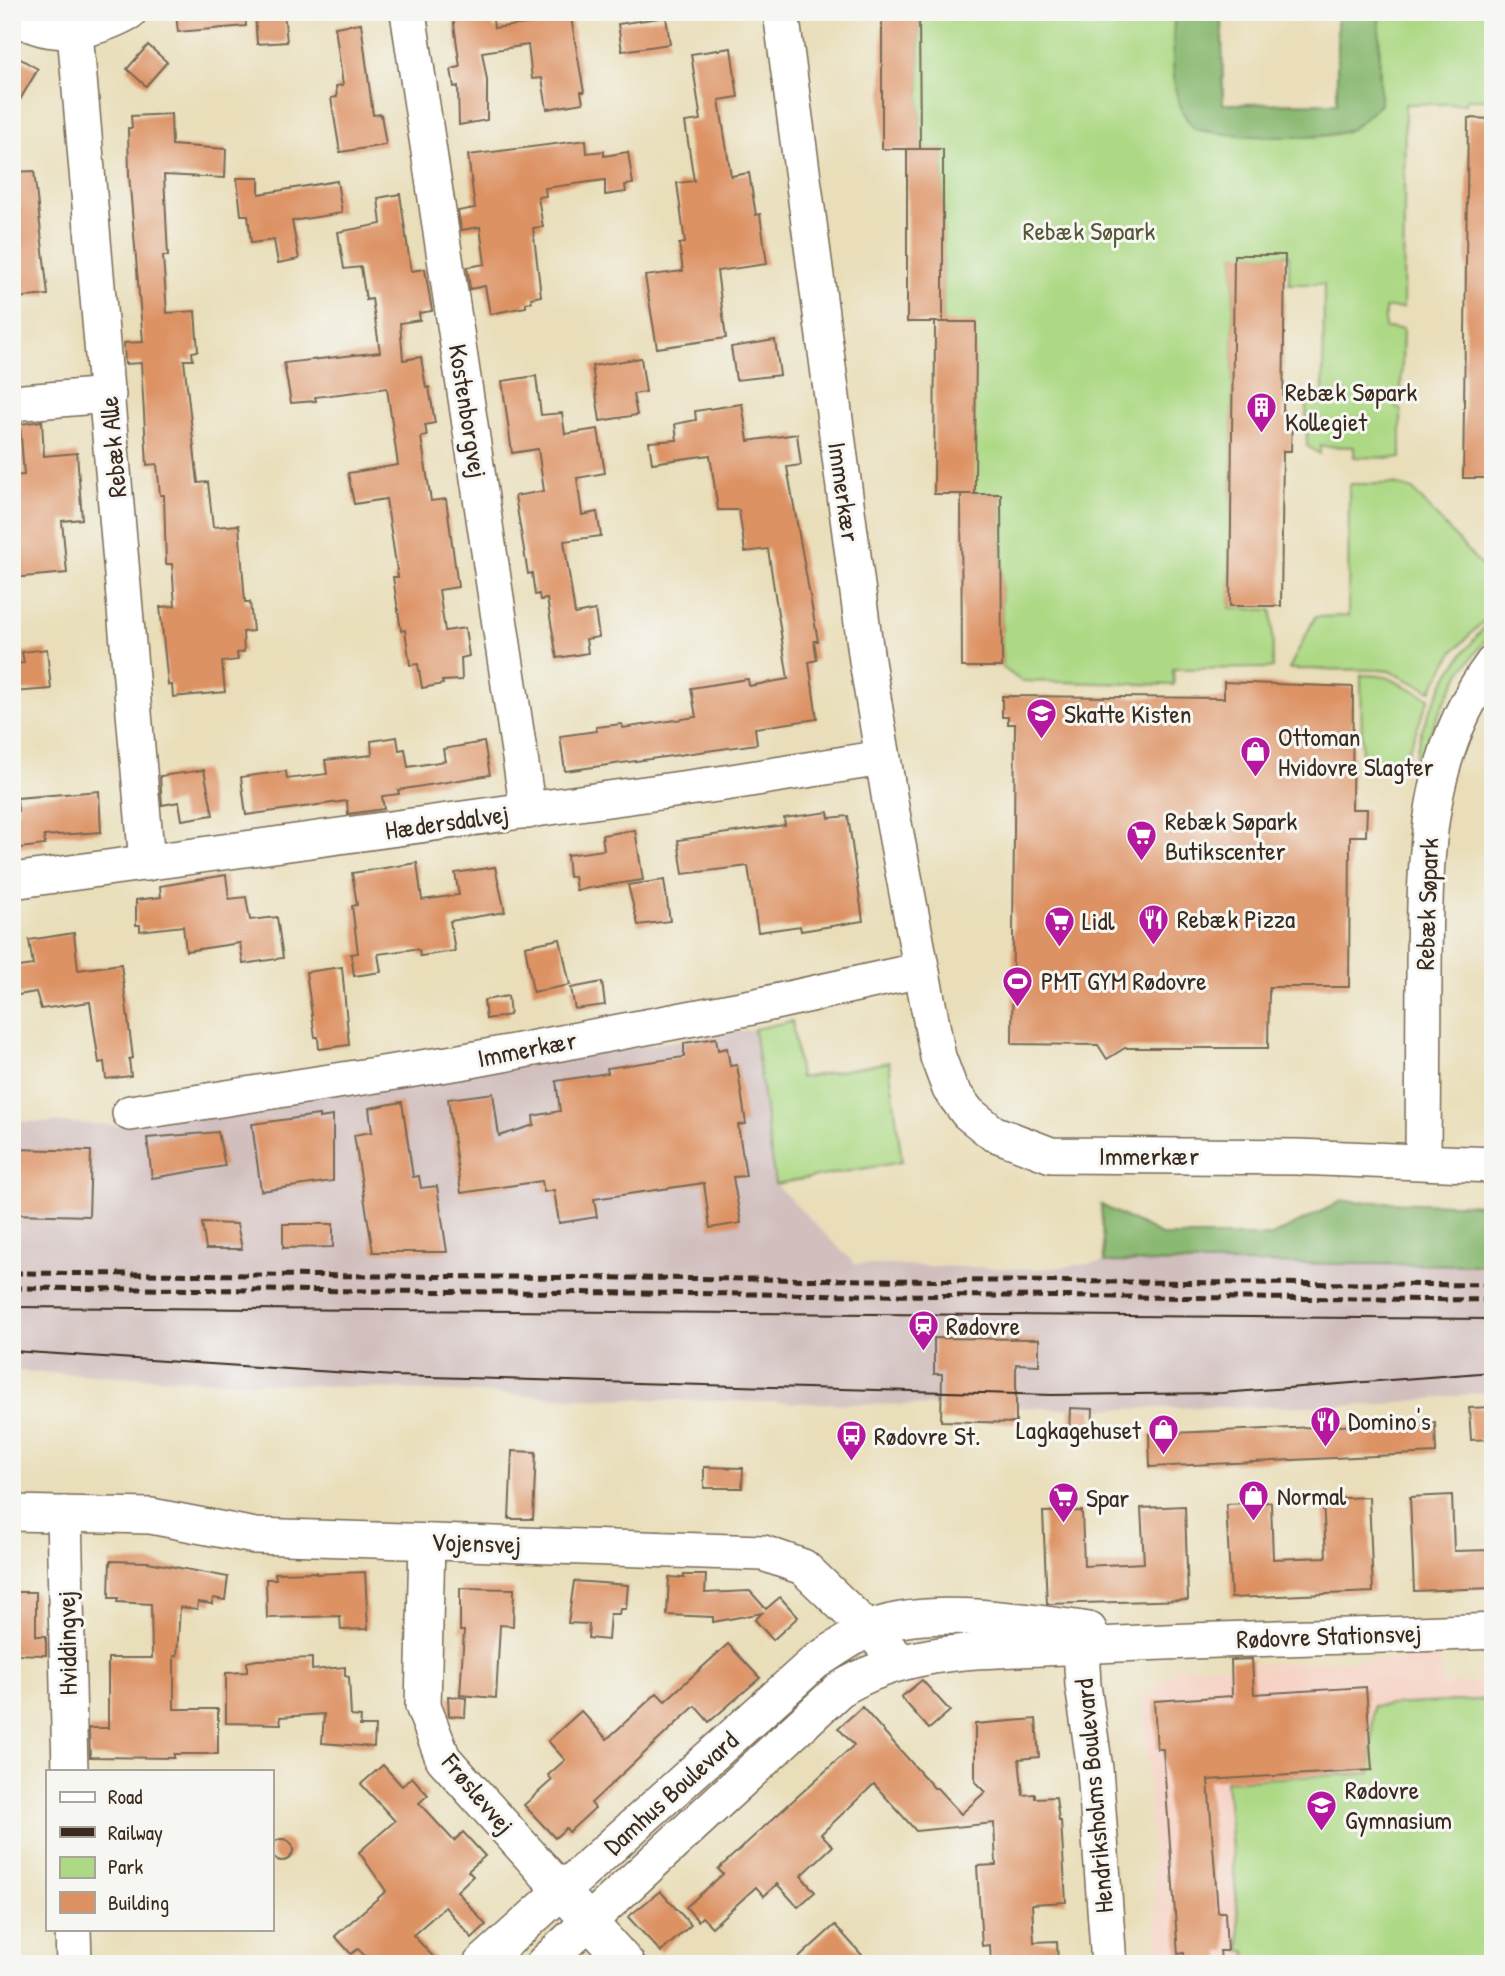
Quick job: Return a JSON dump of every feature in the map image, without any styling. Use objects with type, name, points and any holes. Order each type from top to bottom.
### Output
[{"type":"street","points":[[12,13],[46,29],[75,32],[104,26],[129,12]]},
{"type":"street","name":"Kostenborgvej","points":[[408,12],[528,811]]},
{"type":"street","name":"Immerkær","points":[[781,12],[882,758],[938,1057],[950,1089],[968,1113],[984,1126],[1023,1146],[1051,1154],[1423,1160],[1493,1165]]},
{"type":"street","name":"Rebæk Alle","points":[[75,32],[147,863]]},
{"type":"street","points":[[12,403],[108,395]]},
{"type":"street","name":"Rebæk Søpark","points":[[1423,1160],[1424,939],[1431,806],[1443,759],[1461,714],[1493,663]]},
{"type":"street","name":"Hædersdalvej","points":[[12,881],[528,811],[882,758]]},
{"type":"street","name":"Immerkær","points":[[130,1113],[473,1059],[752,1007],[921,970]]},
{"type":"street","name":"Vojensvej","points":[[12,1513],[151,1516],[256,1536],[746,1551],[779,1558],[803,1567],[901,1661]]},
{"type":"street","name":"Hviddingvej","points":[[64,1514],[70,1770]]},
{"type":"street","name":"Frøslevvej","points":[[427,1542],[424,1706],[443,1758],[628,1964]]},
{"type":"street","name":"Rødovre Stationsvej","points":[[867,1630],[903,1621],[946,1617],[999,1619],[1080,1638]]},
{"type":"street","name":"Damhus Boulevard","points":[[481,1964],[815,1662],[867,1630]]},
{"type":"street","name":"Rødovre Stationsvej","points":[[901,1661],[921,1656],[1080,1638],[1166,1641],[1493,1631]]},
{"type":"street","name":"Hendriksholms Boulevard","points":[[1080,1638],[1083,1685],[1096,1769],[1109,1964]]},
{"type":"street","name":"Damhus Boulevard","points":[[543,1964],[839,1690],[866,1673],[901,1661]]},
{"type":"street","points":[[73,1930],[74,1964]]},
{"type":"shaded area","points":[[754,1029],[775,1184],[855,1264],[1041,1269],[1104,1262],[1493,1265],[1493,1391],[1379,1405],[1093,1409],[580,1398],[12,1371],[12,1121],[121,1125]]},
{"type":"shaded area","name":"Rødovre Gymnasium","points":[[1439,1657],[1443,1684],[1493,1682],[1493,1964],[1159,1964],[1144,1700],[1177,1667]]},
{"type":"green space","name":"Rebæk Søpark","points":[[919,12],[1174,12],[1175,88],[1261,136],[1328,134],[1380,105],[1379,12],[1493,12],[1493,108],[1490,108],[1490,99],[1466,99],[1465,104],[1405,104],[1403,308],[1385,308],[1385,328],[1403,329],[1401,392],[1397,393],[1396,408],[1401,409],[1401,458],[1354,457],[1354,447],[1320,446],[1320,454],[1307,446],[1306,399],[1323,398],[1324,284],[1289,284],[1289,255],[1234,255],[1230,608],[1272,610],[1273,668],[1173,669],[1174,685],[1021,681],[1002,667],[1001,494],[975,494],[943,322],[943,149],[920,149]]},
{"type":"green space","points":[[1174,12],[1222,12],[1223,104],[1337,103],[1337,12],[1379,12],[1380,104],[1351,129],[1320,136],[1251,136],[1195,129],[1179,104],[1176,90],[1173,59]]},
{"type":"green space","points":[[1351,484],[1394,484],[1413,490],[1493,579],[1493,611],[1453,652],[1431,691],[1387,670],[1289,669],[1315,617],[1348,616]]},
{"type":"green space","points":[[1493,618],[1489,633],[1464,667],[1439,712],[1415,781],[1415,760],[1420,738],[1438,694],[1465,652]]},
{"type":"green space","points":[[1361,675],[1385,676],[1429,698],[1403,764],[1362,763]]},
{"type":"green space","points":[[792,1021],[800,1078],[889,1062],[902,1162],[775,1184],[754,1029]]},
{"type":"green space","points":[[1342,1201],[1493,1205],[1493,1265],[1104,1262],[1101,1205],[1163,1236],[1272,1236]]},
{"type":"green space","points":[[1493,1699],[1493,1964],[1248,1964],[1246,1951],[1241,1951],[1226,1781],[1371,1773],[1373,1706]]},
{"type":"building","points":[[245,12],[246,26],[178,32],[176,14]]},
{"type":"building","points":[[284,12],[287,42],[257,44],[255,13]]},
{"type":"building","points":[[492,12],[494,28],[534,23],[533,12],[570,12],[584,92],[581,92],[583,103],[547,109],[542,78],[532,79],[528,45],[482,52],[487,80],[487,120],[459,125],[458,86],[454,87],[451,69],[460,67],[453,17]]},
{"type":"building","points":[[882,12],[919,12],[920,149],[882,149]]},
{"type":"building","points":[[666,17],[670,44],[622,51],[618,24]]},
{"type":"building","points":[[361,23],[373,115],[381,114],[386,145],[340,152],[331,98],[337,97],[336,86],[343,85],[335,27]]},
{"type":"building","points":[[148,45],[167,62],[146,86],[127,69]]},
{"type":"building","points":[[731,48],[738,97],[719,100],[731,176],[749,173],[756,215],[760,214],[767,264],[717,271],[726,338],[657,348],[645,276],[683,271],[679,244],[685,243],[677,183],[694,181],[685,122],[701,120],[691,54]]},
{"type":"building","points":[[12,54],[38,69],[12,113]]},
{"type":"building","points":[[171,114],[172,145],[226,149],[225,178],[164,175],[168,256],[163,256],[167,313],[195,311],[198,351],[192,352],[193,360],[184,360],[198,483],[208,482],[213,527],[239,525],[245,602],[250,602],[253,631],[243,632],[244,652],[237,653],[238,660],[222,662],[225,692],[173,697],[172,685],[168,685],[160,607],[175,606],[172,564],[166,564],[164,495],[160,495],[157,464],[147,465],[141,363],[125,364],[124,343],[143,342],[129,175],[128,128],[132,128],[131,116]]},
{"type":"building","points":[[1468,118],[1493,119],[1493,478],[1463,478]]},
{"type":"building","points":[[586,140],[587,153],[604,151],[604,156],[628,152],[633,184],[625,185],[626,192],[605,195],[605,180],[545,188],[546,196],[538,197],[543,227],[533,228],[541,296],[531,298],[532,302],[526,303],[526,307],[490,314],[485,286],[470,289],[467,267],[485,264],[480,227],[461,230],[458,211],[475,208],[468,155]]},
{"type":"building","points":[[907,149],[943,149],[943,322],[907,322]]},
{"type":"building","points":[[34,171],[48,295],[14,298],[12,172]]},
{"type":"building","points":[[237,178],[259,178],[259,194],[337,181],[342,213],[292,221],[299,259],[278,263],[274,240],[251,243],[248,215],[241,215]]},
{"type":"building","points":[[400,194],[411,271],[425,269],[432,311],[419,313],[420,320],[400,323],[403,360],[421,357],[426,388],[429,387],[435,423],[425,425],[427,436],[421,437],[431,501],[446,499],[458,587],[439,590],[445,631],[465,628],[469,656],[461,658],[462,680],[442,681],[443,684],[422,688],[418,664],[410,665],[405,630],[401,631],[393,577],[398,577],[386,499],[354,504],[348,473],[398,465],[387,388],[315,397],[316,401],[291,403],[284,363],[380,352],[372,299],[366,300],[361,267],[344,269],[338,232],[381,224],[378,198]]},
{"type":"building","name":"Rebæk Søpark Kollegiet","points":[[1234,255],[1285,255],[1283,418],[1292,418],[1291,451],[1283,451],[1281,606],[1230,606]]},
{"type":"building","points":[[935,322],[976,322],[975,494],[1001,494],[1002,667],[962,667],[961,494],[934,494]]},
{"type":"building","points":[[775,340],[780,375],[736,380],[731,347]]},
{"type":"building","points":[[641,358],[646,392],[633,394],[637,415],[600,421],[592,366]]},
{"type":"building","points":[[536,376],[541,415],[562,413],[565,434],[598,429],[605,473],[577,478],[582,515],[597,512],[601,536],[564,541],[575,614],[595,610],[599,637],[586,639],[588,653],[557,658],[547,599],[540,600],[539,594],[535,595],[532,573],[528,574],[515,496],[544,491],[538,449],[512,453],[502,381]]},
{"type":"building","points":[[742,404],[748,441],[797,434],[801,465],[787,467],[818,641],[814,641],[817,660],[809,662],[817,719],[755,728],[757,744],[565,771],[560,736],[597,731],[596,727],[622,724],[623,728],[696,717],[691,688],[748,679],[749,686],[788,679],[768,549],[745,552],[739,510],[718,510],[710,455],[652,463],[649,442],[677,440],[675,424],[696,420],[695,411]]},
{"type":"building","points":[[42,421],[44,456],[77,453],[82,519],[62,521],[67,573],[12,578],[12,476],[24,475],[20,424]]},
{"type":"building","points":[[47,649],[51,689],[12,692],[12,664],[24,663],[22,652]]},
{"type":"building","name":"Rebæk Søpark Butikscenter","points":[[1224,682],[1353,687],[1352,809],[1367,809],[1366,836],[1350,836],[1349,987],[1269,987],[1268,1048],[1125,1048],[1107,1059],[1098,1045],[1012,1044],[1015,724],[1008,724],[1008,717],[1002,717],[1002,696],[1224,698]]},
{"type":"building","points":[[397,737],[399,750],[405,749],[408,767],[445,761],[443,749],[484,742],[490,775],[398,790],[399,794],[382,796],[384,809],[348,814],[347,801],[246,815],[241,777],[286,771],[287,779],[327,774],[325,760],[372,755],[371,741]]},
{"type":"building","points":[[204,770],[213,815],[182,820],[179,802],[162,805],[160,776]]},
{"type":"building","points":[[99,791],[101,832],[44,836],[45,845],[12,849],[12,812],[18,811],[17,798]]},
{"type":"building","points":[[828,812],[829,818],[848,816],[863,921],[801,931],[800,926],[758,932],[748,866],[683,874],[678,840],[785,825],[784,818]]},
{"type":"building","points":[[635,830],[643,880],[576,890],[574,876],[569,877],[567,855],[604,850],[602,835]]},
{"type":"building","points":[[417,863],[422,900],[459,895],[455,873],[495,867],[505,912],[450,921],[455,951],[420,956],[419,950],[414,949],[378,954],[381,972],[354,976],[351,954],[358,953],[352,906],[357,905],[352,873]]},
{"type":"building","points":[[226,875],[229,899],[246,897],[250,920],[277,917],[283,958],[243,964],[240,943],[186,951],[183,926],[140,931],[140,925],[136,925],[136,900],[161,897],[160,886]]},
{"type":"building","points":[[664,880],[670,921],[638,925],[628,885]]},
{"type":"building","points":[[74,933],[78,970],[121,964],[133,1058],[129,1059],[131,1076],[106,1079],[104,1062],[99,1063],[90,1002],[41,1009],[36,992],[12,996],[12,968],[33,965],[29,940]]},
{"type":"building","points":[[560,939],[570,985],[533,992],[525,946]]},
{"type":"building","points":[[342,967],[349,1045],[319,1049],[306,972]]},
{"type":"building","points":[[602,982],[605,1005],[575,1009],[571,988]]},
{"type":"building","points":[[508,996],[510,1015],[486,1019],[484,1000]]},
{"type":"building","points":[[716,1038],[718,1050],[727,1048],[730,1066],[737,1065],[746,1124],[738,1125],[746,1176],[733,1177],[741,1223],[710,1228],[704,1183],[594,1199],[597,1217],[559,1223],[554,1190],[544,1192],[542,1181],[461,1193],[448,1099],[493,1093],[499,1136],[534,1125],[533,1116],[560,1111],[556,1081],[608,1073],[607,1068],[684,1057],[684,1043]]},
{"type":"building","points":[[402,1102],[413,1177],[419,1176],[421,1188],[437,1186],[447,1252],[373,1252],[354,1135],[372,1132],[369,1108]]},
{"type":"building","points":[[319,1115],[319,1118],[333,1116],[333,1181],[261,1191],[252,1124]]},
{"type":"building","points":[[218,1132],[225,1166],[152,1178],[147,1138]]},
{"type":"building","points":[[12,1149],[91,1151],[89,1216],[12,1214]]},
{"type":"building","points":[[202,1223],[237,1224],[242,1249],[206,1249]]},
{"type":"building","points":[[283,1224],[333,1224],[333,1247],[283,1248]]},
{"type":"building","points":[[934,1338],[1039,1339],[1039,1365],[1016,1364],[1016,1423],[941,1421],[942,1374],[934,1374]]},
{"type":"building","points":[[1493,1407],[1493,1439],[1471,1440],[1469,1408]]},
{"type":"building","points":[[1070,1408],[1093,1409],[1092,1435],[1069,1435]]},
{"type":"building","points":[[1435,1422],[1436,1453],[1150,1467],[1149,1434]]},
{"type":"building","points":[[512,1451],[536,1452],[533,1519],[509,1519]]},
{"type":"building","points":[[704,1467],[743,1468],[742,1488],[704,1488]]},
{"type":"building","points":[[1452,1495],[1454,1551],[1493,1550],[1493,1588],[1414,1591],[1410,1497]]},
{"type":"building","points":[[1369,1497],[1373,1592],[1231,1598],[1226,1504],[1271,1502],[1273,1559],[1326,1557],[1323,1499]]},
{"type":"building","points":[[1185,1506],[1188,1600],[1047,1604],[1043,1512],[1082,1511],[1084,1566],[1144,1563],[1141,1508]]},
{"type":"building","points":[[110,1561],[148,1562],[228,1577],[225,1600],[213,1598],[212,1604],[198,1602],[197,1609],[180,1607],[177,1656],[174,1656],[174,1709],[218,1709],[218,1754],[174,1754],[174,1758],[90,1757],[89,1728],[108,1728],[108,1658],[152,1658],[151,1604],[117,1602],[118,1598],[109,1598]]},
{"type":"building","points":[[365,1572],[368,1629],[341,1630],[340,1616],[267,1618],[266,1579],[276,1579],[275,1573]]},
{"type":"building","points":[[684,1575],[706,1575],[705,1593],[750,1591],[766,1609],[780,1597],[798,1617],[773,1640],[755,1620],[762,1613],[713,1622],[713,1617],[667,1615],[669,1577],[684,1578]]},
{"type":"building","points":[[574,1581],[628,1585],[626,1609],[620,1609],[619,1614],[610,1614],[608,1640],[588,1638],[589,1624],[568,1623]]},
{"type":"building","points":[[460,1588],[514,1589],[513,1626],[500,1625],[496,1698],[460,1695],[464,1631],[460,1631]]},
{"type":"building","points":[[12,1592],[36,1592],[36,1636],[46,1636],[46,1655],[12,1654]]},
{"type":"building","points":[[728,1644],[760,1678],[709,1722],[695,1706],[591,1803],[595,1808],[569,1832],[566,1828],[555,1838],[524,1805],[552,1780],[548,1775],[565,1760],[548,1741],[581,1711],[607,1739],[657,1693],[665,1701]]},
{"type":"building","points":[[312,1658],[312,1670],[345,1667],[345,1676],[349,1677],[351,1716],[361,1717],[360,1726],[375,1726],[374,1747],[322,1743],[324,1714],[280,1717],[281,1724],[226,1723],[226,1673],[247,1672],[247,1662],[257,1660]]},
{"type":"building","points":[[1252,1659],[1254,1694],[1366,1687],[1372,1770],[1208,1780],[1218,1912],[1225,1912],[1227,1951],[1220,1951],[1221,1959],[1216,1959],[1217,1964],[1185,1964],[1184,1953],[1178,1954],[1163,1749],[1157,1749],[1154,1701],[1232,1696],[1231,1660]]},
{"type":"building","points":[[922,1680],[950,1711],[929,1729],[901,1697]]},
{"type":"building","points":[[448,1696],[466,1698],[465,1717],[449,1716]]},
{"type":"building","points":[[862,1707],[934,1788],[961,1814],[985,1792],[975,1782],[975,1724],[1036,1719],[1039,1757],[1019,1759],[1023,1795],[1035,1794],[1035,1798],[1056,1797],[1061,1821],[1066,1902],[1032,1904],[1034,1942],[1057,1941],[1058,1964],[991,1964],[990,1945],[982,1946],[977,1866],[996,1865],[994,1823],[916,1831],[874,1784],[821,1834],[833,1846],[801,1876],[815,1892],[798,1907],[777,1884],[764,1896],[756,1887],[712,1927],[702,1917],[698,1921],[686,1907],[723,1874],[718,1869],[854,1745],[838,1728]]},
{"type":"building","points":[[383,1765],[402,1786],[412,1777],[428,1795],[419,1803],[454,1841],[463,1832],[485,1856],[468,1871],[473,1876],[457,1891],[486,1925],[472,1938],[445,1907],[413,1935],[440,1964],[373,1964],[358,1949],[351,1954],[335,1936],[386,1891],[359,1852],[395,1821],[361,1784]]},
{"type":"building","points":[[278,1840],[286,1840],[292,1846],[292,1854],[286,1860],[278,1860],[273,1855],[273,1845]]},
{"type":"building","points":[[660,1891],[691,1925],[661,1952],[628,1917]]},
{"type":"building","points":[[835,1925],[870,1964],[792,1964]]},
{"type":"tram line","points":[[12,1307],[1493,1319]]},
{"type":"tram line","points":[[12,1351],[395,1376],[1052,1395],[1222,1393],[1493,1372]]},
{"type":"railway","points":[[12,1273],[1493,1285]]},
{"type":"railway","points":[[12,1288],[1493,1300]]},
{"type":"place","name":"Rebæk Søpark Kollegiet","points":[[1262,434]]},
{"type":"place","name":"Skatte Kisten","points":[[1041,741]]},
{"type":"place","name":"Ottoman Hvidovre Slagter","points":[[1255,779]]},
{"type":"place","name":"Rebæk Søpark Butikscenter","points":[[1142,863]]},
{"type":"place","name":"Rebæk Pizza","points":[[1154,946]]},
{"type":"place","name":"Lidl","points":[[1059,948]]},
{"type":"place","name":"PMT GYM Rødovre","points":[[1018,1008]]},
{"type":"place","name":"Rødovre","points":[[923,1353]]},
{"type":"place","name":"Domino's","points":[[1325,1448]]},
{"type":"place","name":"Lagkagehuset","points":[[1164,1457]]},
{"type":"place","name":"Rødovre St.","points":[[851,1463]]},
{"type":"place","name":"Normal","points":[[1254,1523]]},
{"type":"place","name":"Spar","points":[[1063,1525]]},
{"type":"place","name":"Rødovre Gymnasium","points":[[1322,1832]]}]
